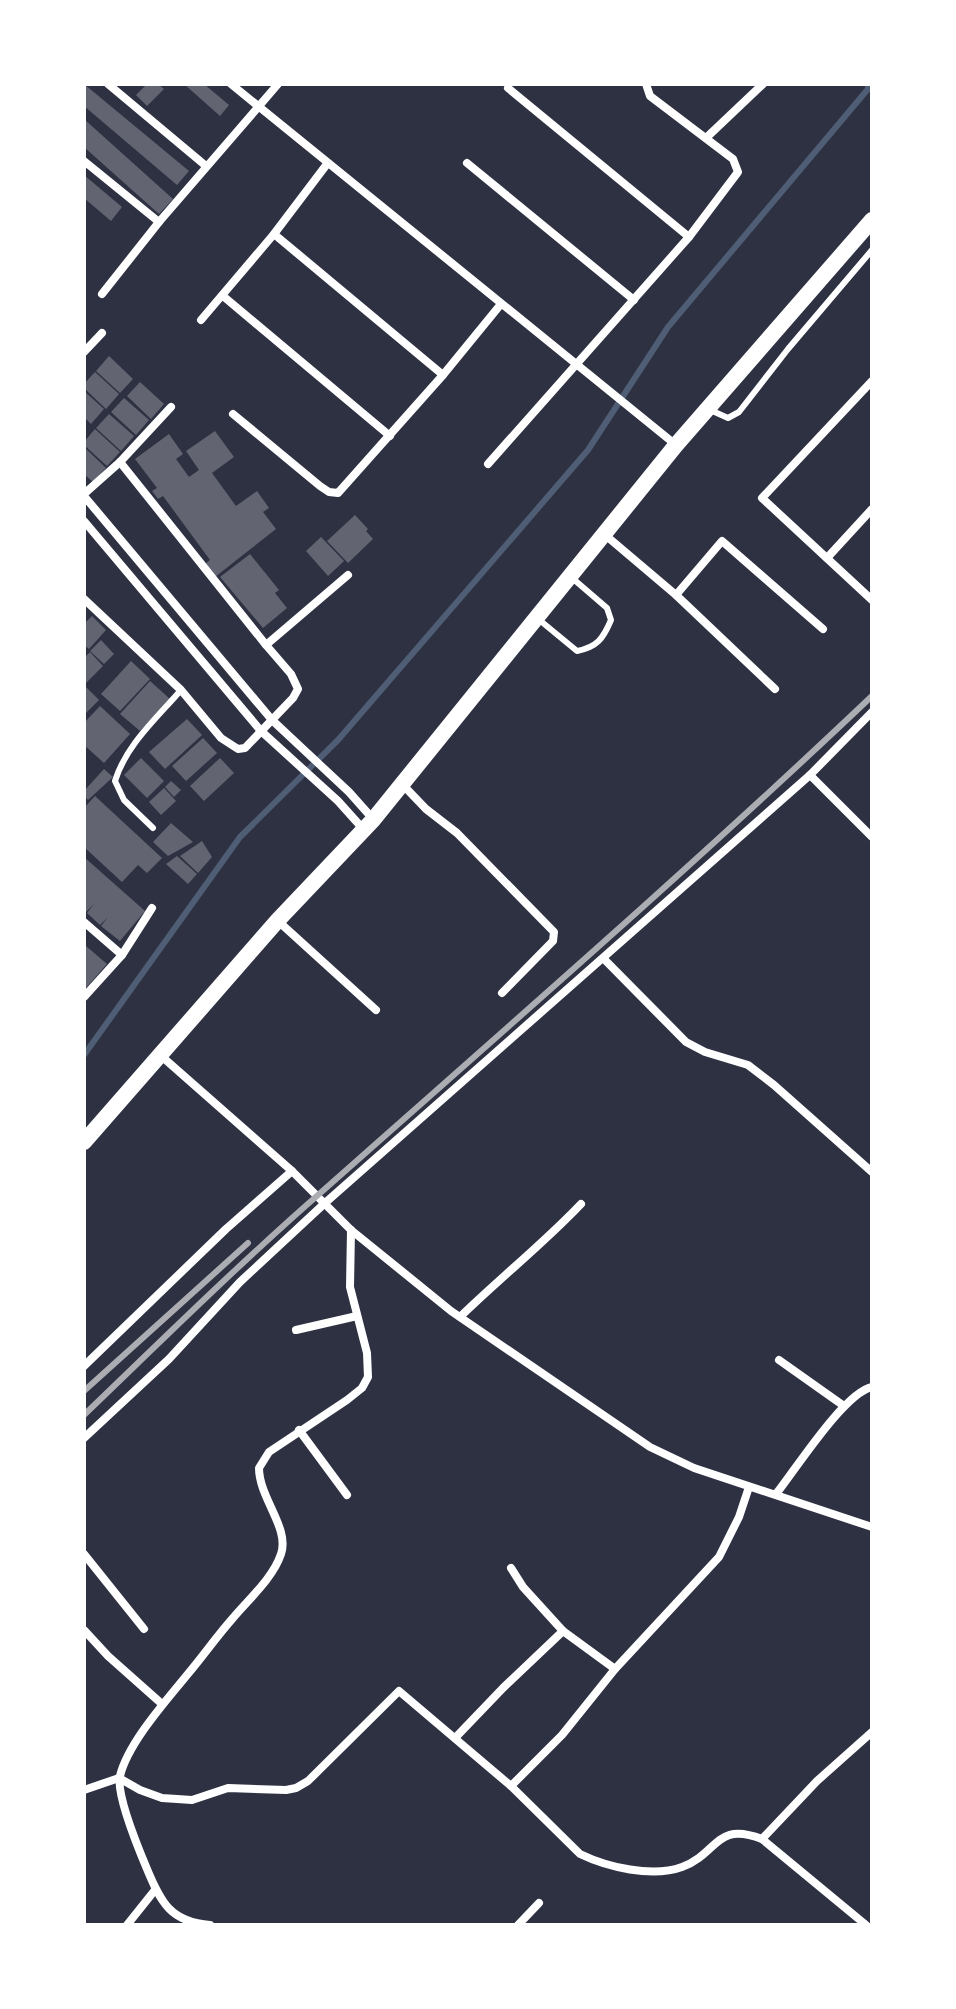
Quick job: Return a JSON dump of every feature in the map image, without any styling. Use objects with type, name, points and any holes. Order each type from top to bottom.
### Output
[{"type":"main road","points":[[84,1142],[278,920],[369,825],[676,445],[870,227]]},
{"type":"street","points":[[108,84],[206,166]]},
{"type":"street","points":[[231,84],[576,367],[676,445]]},
{"type":"street","points":[[102,294],[159,222],[278,84]]},
{"type":"street","points":[[488,464],[689,237],[738,172],[733,159],[650,96],[646,84]]},
{"type":"street","points":[[706,138],[763,84]]},
{"type":"street","points":[[508,88],[689,237]]},
{"type":"street","points":[[84,161],[159,222]]},
{"type":"street","points":[[467,163],[634,300]]},
{"type":"street","points":[[201,320],[274,234],[327,164]]},
{"type":"street","points":[[274,234],[443,375]]},
{"type":"street","points":[[223,296],[390,436]]},
{"type":"street","points":[[233,414],[329,492],[338,493],[443,375],[501,304]]},
{"type":"street","points":[[84,352],[102,333]]},
{"type":"street","points":[[872,381],[762,498],[872,600]]},
{"type":"street","points":[[171,407],[120,462],[84,495],[272,720],[349,792],[369,825]]},
{"type":"street","points":[[84,599],[181,690],[221,738],[238,749],[245,748],[298,689],[291,674],[120,462]]},
{"type":"street","points":[[827,558],[872,509]]},
{"type":"street","points":[[84,521],[261,731],[369,825]]},
{"type":"street","points":[[604,534],[676,595],[775,689]]},
{"type":"street","points":[[676,595],[722,541],[823,629]]},
{"type":"street","points":[[266,645],[348,575]]},
{"type":"street","points":[[218,680],[229,671]]},
{"type":"street","points":[[84,1438],[169,1359],[240,1282],[325,1203],[810,775],[872,712]]},
{"type":"street","points":[[810,775],[872,837]]},
{"type":"street","points":[[402,784],[426,809],[457,833],[554,932],[553,941],[502,993]]},
{"type":"street","points":[[84,997],[122,955],[152,908]]},
{"type":"street","points":[[278,920],[376,1010]]},
{"type":"street","points":[[84,922],[122,955]]},
{"type":"street","points":[[604,959],[686,1042],[705,1052],[748,1065],[872,1172]]},
{"type":"street","points":[[159,1054],[292,1171],[351,1230],[460,1317],[650,1447],[694,1468],[872,1527]]},
{"type":"street","points":[[84,1366],[226,1229],[292,1171]]},
{"type":"street","points":[[460,1317],[536,1250],[581,1204]]},
{"type":"street","points":[[210,1925],[179,1918],[164,1905],[133,1836],[119,1778],[134,1746],[162,1704],[261,1585],[280,1556],[284,1541],[263,1494],[259,1468],[269,1452],[362,1388],[368,1377],[368,1364],[350,1287],[351,1230]]},
{"type":"street","points":[[296,1330],[357,1316]]},
{"type":"street","points":[[779,1360],[844,1406]]},
{"type":"street","points":[[776,1494],[844,1406],[858,1392],[872,1387]]},
{"type":"street","points":[[299,1430],[347,1495]]},
{"type":"street","points":[[511,1786],[578,1717],[615,1669],[719,1557],[739,1517],[749,1487]]},
{"type":"street","points":[[84,1554],[144,1629]]},
{"type":"street","points":[[511,1568],[523,1587],[563,1631],[615,1669]]},
{"type":"street","points":[[84,1630],[162,1704]]},
{"type":"street","points":[[456,1737],[563,1631]]},
{"type":"street","points":[[84,1790],[119,1778],[162,1798],[192,1800],[228,1788],[296,1788],[308,1781],[399,1691],[511,1786],[580,1854],[617,1869],[667,1871],[699,1858],[730,1833],[742,1832],[762,1839],[866,1925]]},
{"type":"street","points":[[762,1839],[817,1781],[872,1732]]},
{"type":"street","points":[[127,1925],[155,1890]]},
{"type":"street","points":[[518,1925],[539,1903]]},
{"type":"lane","points":[[708,409],[728,418],[739,412],[872,250]]},
{"type":"lane","points":[[819,282],[834,295]]},
{"type":"lane","points":[[773,334],[788,349]]},
{"type":"lane","points":[[537,618],[577,651],[593,648],[604,636],[611,620],[607,608],[570,576]]},
{"type":"lane","points":[[153,828],[124,800],[115,781],[120,765],[138,739],[181,690]]},
{"type":"building","points":[[84,84],[189,171],[177,185],[84,106]]},
{"type":"building","points":[[147,84],[158,84],[164,89],[147,106],[136,95]]},
{"type":"building","points":[[184,84],[204,84],[229,105],[220,116]]},
{"type":"building","points":[[84,119],[173,199],[159,214],[84,147]]},
{"type":"building","points":[[84,175],[122,207],[111,221],[84,198]]},
{"type":"building","points":[[109,356],[133,379],[120,393],[96,371]]},
{"type":"building","points":[[95,372],[119,394],[106,409],[84,388]]},
{"type":"building","points":[[140,382],[164,404],[151,419],[127,396]]},
{"type":"building","points":[[84,391],[104,409],[91,424],[84,417]]},
{"type":"building","points":[[124,398],[149,420],[136,435],[111,412]]},
{"type":"building","points":[[109,414],[134,436],[121,451],[96,428]]},
{"type":"building","points":[[95,429],[120,452],[107,466],[84,445]]},
{"type":"building","points":[[215,431],[234,457],[212,473],[236,506],[257,491],[269,508],[263,512],[276,529],[215,577],[205,564],[210,560],[163,496],[158,499],[152,491],[157,488],[135,459],[169,434],[183,454],[176,459],[189,477],[199,470],[186,451]]},
{"type":"building","points":[[84,447],[106,468],[93,482],[84,474]]},
{"type":"building","points":[[355,515],[373,539],[348,563],[327,541]]},
{"type":"building","points":[[321,537],[344,561],[328,576],[306,551]]},
{"type":"building","points":[[250,554],[279,590],[275,593],[287,608],[263,628],[220,577]]},
{"type":"building","points":[[92,616],[106,630],[89,649],[84,645],[84,624]]},
{"type":"building","points":[[101,640],[114,654],[104,664],[90,651]]},
{"type":"building","points":[[90,652],[103,666],[84,685],[84,658]]},
{"type":"building","points":[[131,661],[150,679],[120,711],[101,694]]},
{"type":"building","points":[[150,681],[170,699],[140,731],[120,714]]},
{"type":"building","points":[[84,685],[99,700],[84,715]]},
{"type":"building","points":[[100,706],[130,734],[104,763],[84,745],[84,723]]},
{"type":"building","points":[[187,719],[202,735],[165,769],[149,752]]},
{"type":"building","points":[[203,738],[217,753],[186,781],[172,766]]},
{"type":"building","points":[[141,758],[164,781],[147,798],[124,775]]},
{"type":"building","points":[[220,758],[234,773],[204,801],[190,786]]},
{"type":"building","points":[[104,769],[113,777],[88,800],[84,791]]},
{"type":"building","points":[[171,781],[181,790],[174,797],[165,787]]},
{"type":"building","points":[[164,788],[176,801],[161,815],[149,802]]},
{"type":"building","points":[[95,796],[162,858],[147,873],[138,865],[122,882],[84,847],[84,808]]},
{"type":"building","points":[[171,823],[193,842],[168,856],[153,842]]},
{"type":"building","points":[[202,841],[212,857],[198,873],[180,856]]},
{"type":"building","points":[[177,856],[197,874],[188,884],[166,864]]},
{"type":"building","points":[[84,857],[145,911],[120,941],[101,926],[108,917],[100,925],[87,913],[94,904],[86,912],[84,910]]},
{"type":"building","points":[[86,946],[107,964],[84,990],[84,948]]},
{"type":"waterway","points":[[84,1055],[240,837],[338,740],[588,450],[668,327],[868,89],[868,84]]},
{"type":"railway","points":[[84,1415],[258,1249],[667,886],[872,696]]},
{"type":"railway","points":[[84,1391],[248,1243]]}]
